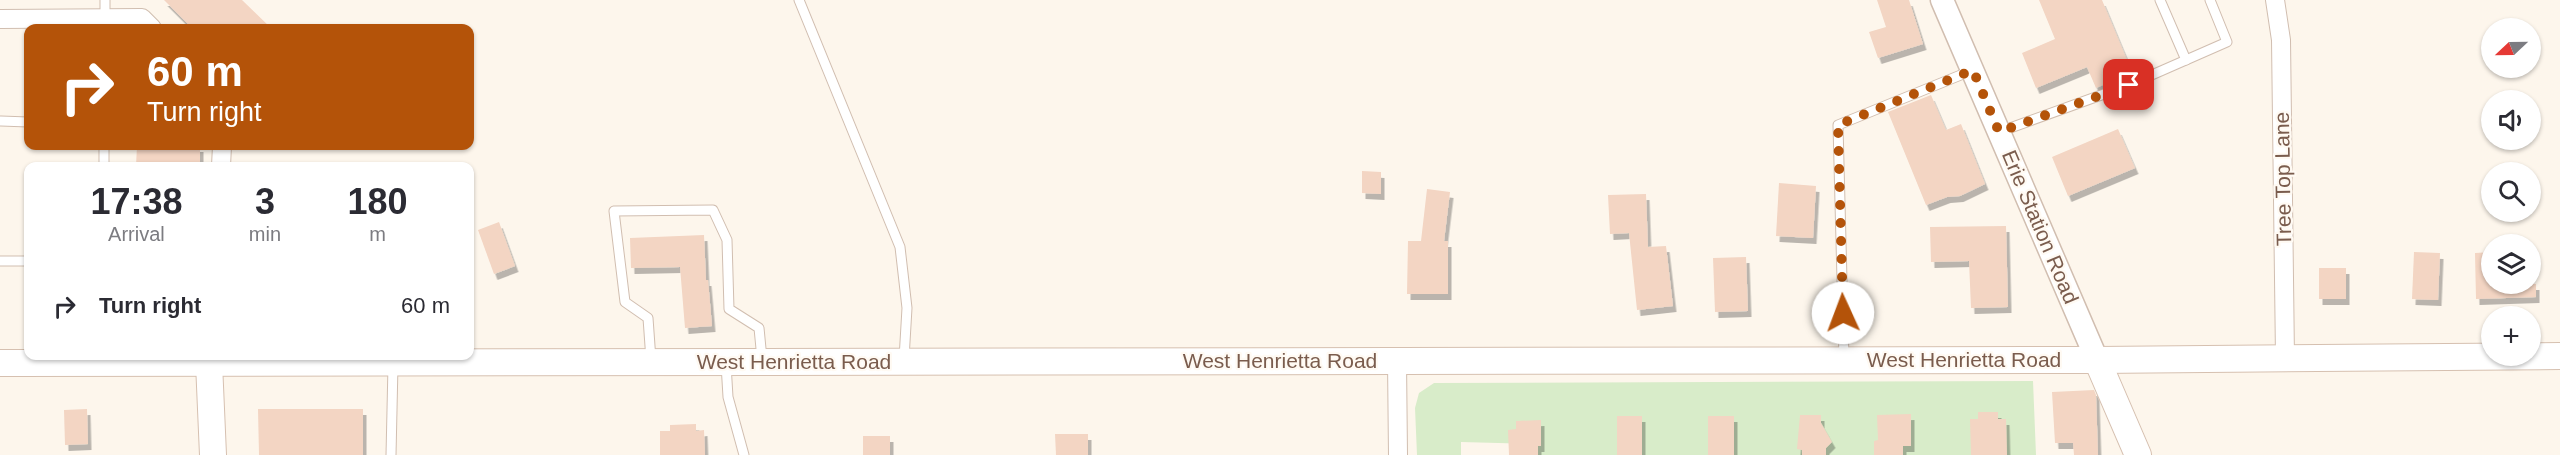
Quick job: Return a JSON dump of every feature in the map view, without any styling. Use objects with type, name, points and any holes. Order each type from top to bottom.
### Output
[{"type":"main road","name":"West Henrietta Road","points":[[270,360],[904,362],[2097,360],[2560,356]]},
{"type":"main road","name":"West Henrietta Road","points":[[0,363],[157,360]]},
{"type":"main road","points":[[209,360],[213,455]]},
{"type":"main road","name":"Erie Station Road","points":[[2097,360],[2138,455]]},
{"type":"street","name":"Erie Station Road","points":[[1942,0],[2097,360]]},
{"type":"street","name":"Tree Top Lane","points":[[2275,0],[2281,40],[2285,358]]},
{"type":"street","points":[[0,19],[142,18],[148,24]]},
{"type":"street","points":[[1397,361],[1398,455]]},
{"type":"lane","points":[[105,0],[105,18]]},
{"type":"lane","points":[[799,0],[900,247],[908,308],[904,362]]},
{"type":"lane","points":[[2160,0],[2186,60]]},
{"type":"lane","points":[[1999,132],[2129,85],[2228,42],[2210,0]]},
{"type":"lane","points":[[1844,360],[1838,125],[1973,70]]},
{"type":"lane","points":[[1,122],[24,122]]},
{"type":"lane","points":[[651,362],[648,318],[626,302],[614,212],[713,210],[727,240],[729,309],[759,328],[762,362]]},
{"type":"lane","points":[[0,261],[24,261]]},
{"type":"lane","points":[[392,455],[393,362]]},
{"type":"lane","points":[[726,362],[728,397],[744,455]]},
{"type":"green space","points":[[2033,381],[2036,455],[1531,455],[1531,444],[1461,442],[1461,455],[1417,455],[1415,408],[1419,393],[1434,383]]},
{"type":"building","points":[[164,0],[242,0],[267,24],[188,24]]},
{"type":"building","points":[[1877,0],[1909,0],[1923,44],[1878,58],[1869,32],[1886,27]]},
{"type":"building","points":[[2039,0],[2102,0],[2132,72],[2096,88],[2087,67],[2036,88],[2022,53],[2055,39]]},
{"type":"building","points":[[1931,95],[1946,130],[1961,124],[1985,184],[1960,196],[1947,197],[1926,205],[1888,112]]},
{"type":"building","points":[[2118,129],[2135,168],[2068,196],[2052,157]]},
{"type":"building","points":[[137,150],[200,150],[200,162],[136,162]]},
{"type":"building","points":[[1362,171],[1381,172],[1381,194],[1362,193]]},
{"type":"building","points":[[1779,183],[1816,186],[1813,238],[1776,236]]},
{"type":"building","points":[[1427,189],[1450,192],[1444,241],[1448,241],[1448,294],[1407,294],[1408,241],[1421,241]]},
{"type":"building","points":[[1646,194],[1648,247],[1666,246],[1673,306],[1637,310],[1629,233],[1610,234],[1608,195]]},
{"type":"building","points":[[499,222],[515,266],[494,274],[478,230]]},
{"type":"building","points":[[2006,226],[2008,307],[1971,308],[1969,261],[1931,262],[1930,227]]},
{"type":"building","points":[[704,235],[706,280],[708,280],[712,326],[685,328],[680,267],[631,268],[630,238]]},
{"type":"building","points":[[2414,252],[2440,253],[2438,300],[2412,299]]},
{"type":"building","points":[[2475,253],[2481,253],[2481,294],[2536,294],[2536,297],[2476,299]]},
{"type":"building","points":[[1746,257],[1748,311],[1715,312],[1713,258]]},
{"type":"building","points":[[2319,268],[2346,268],[2346,299],[2319,299]]},
{"type":"building","points":[[2094,390],[2098,455],[2074,455],[2073,443],[2055,443],[2052,392]]},
{"type":"building","points":[[87,409],[88,444],[65,445],[64,410]]},
{"type":"building","points":[[258,409],[363,409],[363,455],[259,455]]},
{"type":"building","points":[[1978,412],[1998,412],[1998,419],[2006,419],[2007,455],[1971,455],[1970,419],[1978,419]]},
{"type":"building","points":[[1911,414],[1911,446],[1903,446],[1903,455],[1874,455],[1874,441],[1878,440],[1877,415]]},
{"type":"building","points":[[1800,415],[1821,415],[1821,423],[1832,442],[1826,448],[1826,455],[1802,455],[1802,450],[1797,449]]},
{"type":"building","points":[[1617,416],[1642,416],[1642,455],[1617,455]]},
{"type":"building","points":[[1708,416],[1734,416],[1734,455],[1708,455]]},
{"type":"building","points":[[1541,420],[1541,446],[1538,446],[1538,455],[1509,455],[1508,430],[1516,429],[1516,421]]},
{"type":"building","points":[[696,424],[696,431],[704,430],[705,455],[660,455],[660,431],[670,431],[670,425]]},
{"type":"building","points":[[1055,434],[1088,434],[1088,455],[1056,455]]},
{"type":"building","points":[[863,436],[890,436],[890,455],[863,455]]},
{"type":"route","points":[[1843,313],[1838,125],[1973,70],[1999,132],[2129,85]]}]
